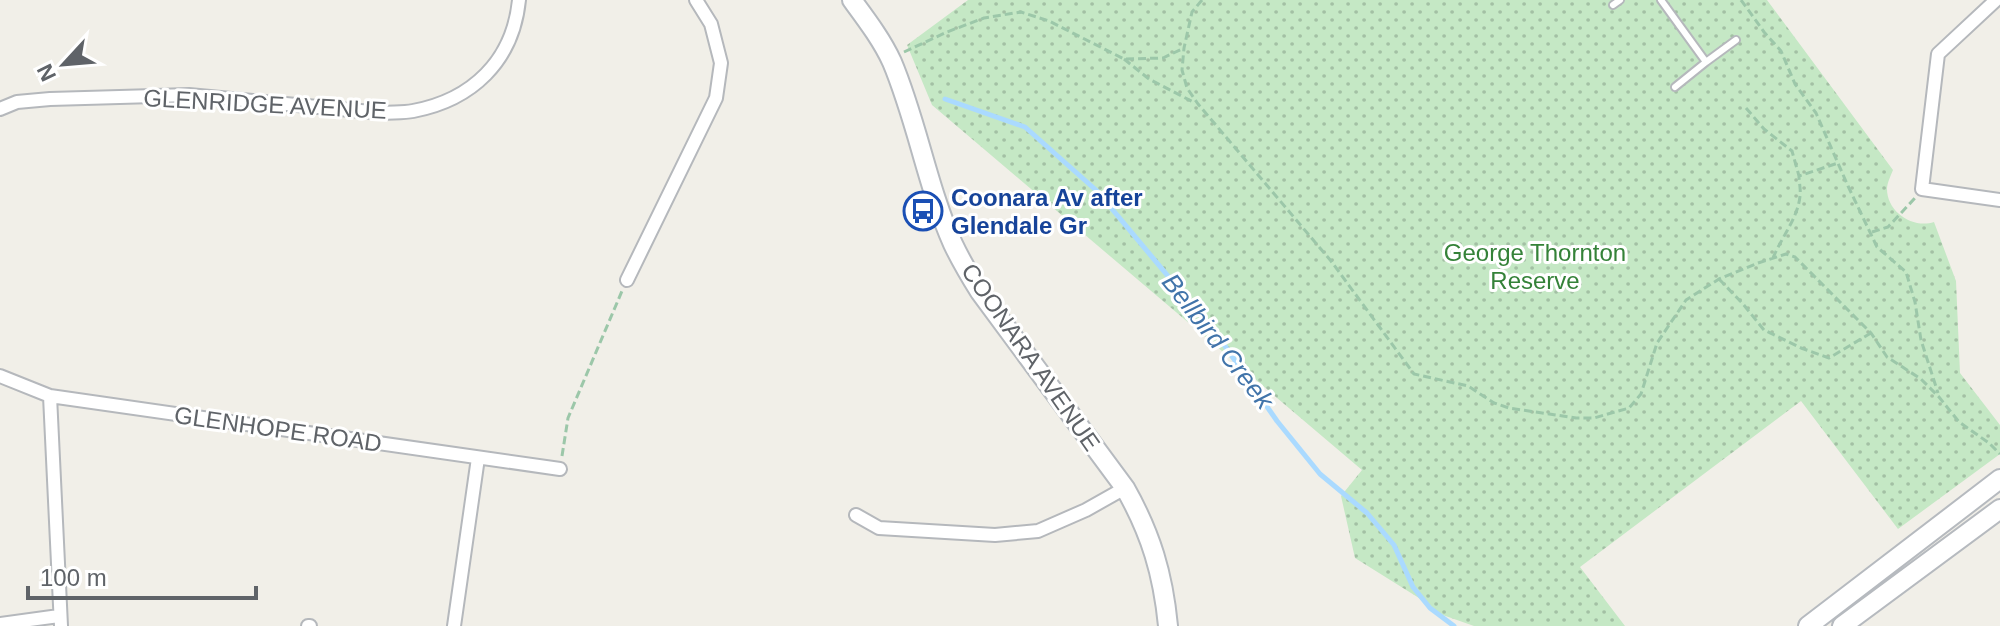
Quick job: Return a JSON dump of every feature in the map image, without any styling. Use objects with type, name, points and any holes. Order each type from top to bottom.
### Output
[{"type":"street","name":"GLENRIDGE AVENUE","points":[[0,109],[17,102],[50,99],[189,95],[382,113],[411,111],[441,104],[472,87],[496,65],[511,37],[519,0]]},
{"type":"street","points":[[627,280],[716,98],[721,63],[711,24],[696,0]]},
{"type":"street","name":"COONARA AVENUE","points":[[852,0],[890,59],[952,243],[967,270],[1125,488],[1150,538],[1159,566],[1168,626]]},
{"type":"street","points":[[1996,0],[1938,54],[1922,189],[2000,200]]},
{"type":"street","name":"GLENHOPE ROAD","points":[[0,376],[50,396],[560,469]]},
{"type":"street","points":[[0,624],[60,621],[50,396]]},
{"type":"street","points":[[454,626],[478,458]]},
{"type":"street","points":[[1808,626],[2000,479]]},
{"type":"street","points":[[856,515],[879,528],[995,535],[1038,531],[1086,510],[1125,488]]},
{"type":"street","points":[[1842,626],[2000,509]]},
{"type":"lane","points":[[1613,5],[1620,0]]},
{"type":"lane","points":[[1661,0],[1706,62]]},
{"type":"lane","points":[[1675,87],[1736,40]]},
{"type":"path","points":[[1202,0],[1192,12],[1184,48],[1182,70],[1187,88],[1331,261],[1414,374],[1468,386],[1494,403],[1509,408],[1576,418],[1594,418],[1629,408],[1641,394],[1657,343],[1686,300],[1719,279],[1786,254],[1795,257],[1871,333],[1887,357],[1921,379],[1959,422],[2000,454]]},
{"type":"path","points":[[1741,0],[1781,51],[1795,84],[1816,113],[1877,247],[1906,272],[1921,340],[1939,397]]},
{"type":"path","points":[[890,59],[984,18],[1021,12],[1049,21],[1124,59],[1149,79],[1198,104]]},
{"type":"path","points":[[1124,59],[1163,58],[1184,48]]},
{"type":"path","points":[[1746,108],[1764,129],[1792,151],[1799,176],[1800,197],[1793,220],[1781,238],[1773,259]]},
{"type":"path","points":[[1799,176],[1838,163]]},
{"type":"path","points":[[1871,233],[1888,227],[1922,189]]},
{"type":"path","points":[[1719,279],[1764,330],[1829,358],[1871,333]]},
{"type":"path","points":[[560,469],[568,418],[627,280]]},
{"type":"green space","name":"George Thornton Reserve","points":[[968,0],[1767,0],[1893,170],[1887,189],[1891,205],[1910,221],[1934,222],[1956,281],[1960,373],[2000,425],[2000,454],[1898,529],[1801,401],[1580,567],[1625,626],[1474,626],[1437,613],[1419,598],[1355,558],[1341,496],[1362,470],[932,105],[907,45]]},
{"type":"waterway","name":"Bellbird Creek","points":[[945,99],[1025,127],[1097,191],[1218,336],[1277,421],[1320,474],[1367,513],[1394,545],[1413,587],[1430,608],[1454,626]]},
{"type":"place","name":"Coonara Av after Glendale Gr","points":[[923,211]]}]
